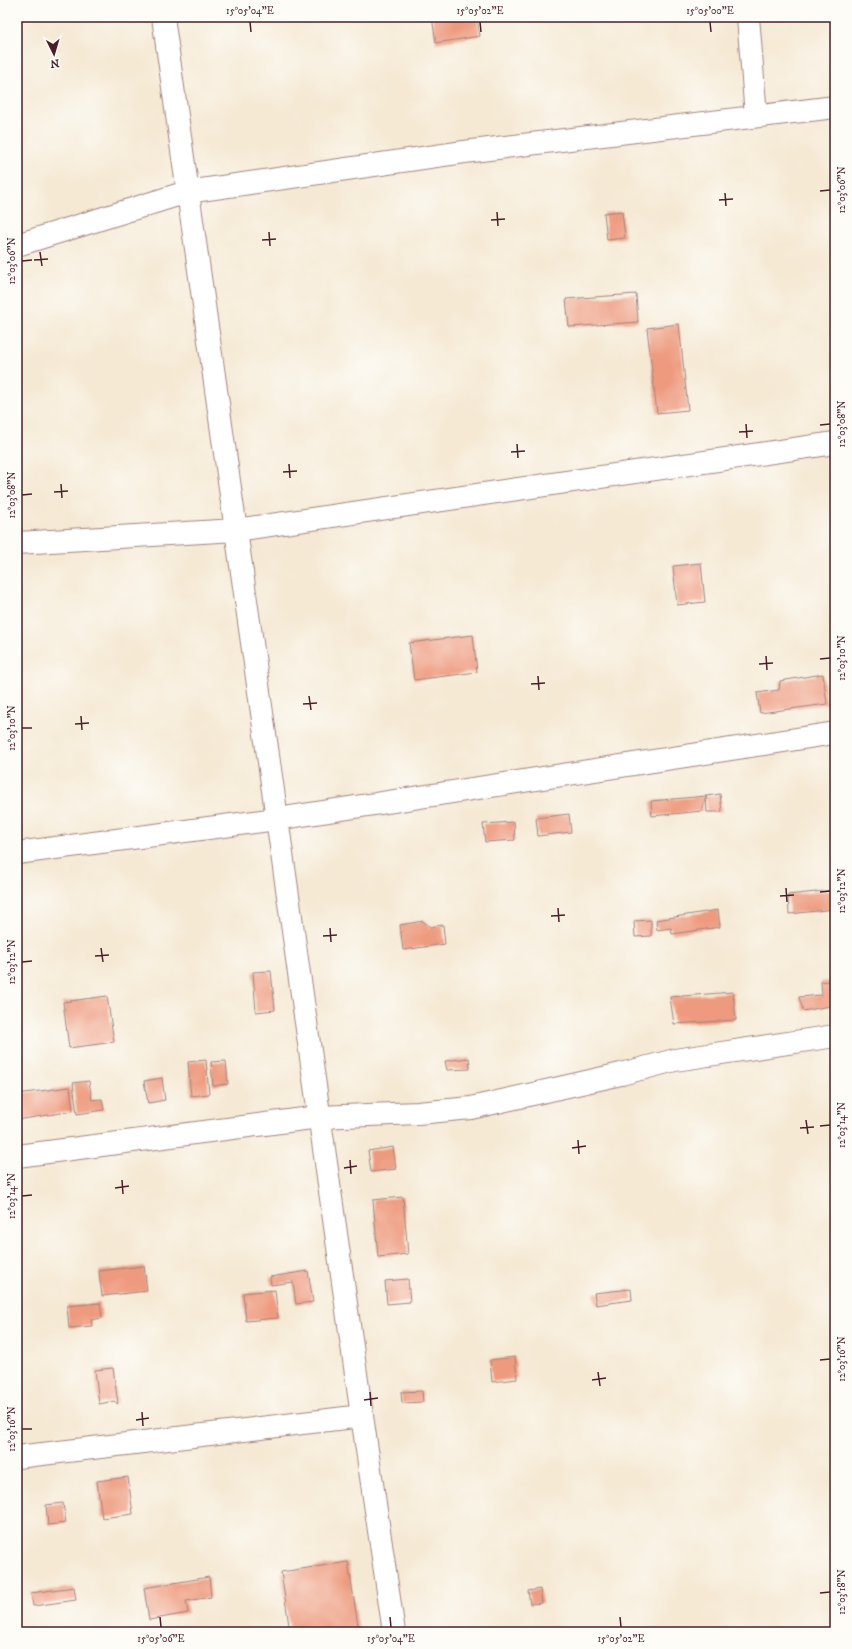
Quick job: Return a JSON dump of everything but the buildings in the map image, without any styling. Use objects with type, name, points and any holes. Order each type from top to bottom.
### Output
[{"type":"street","points":[[162,17],[394,1632]]},
{"type":"street","points":[[748,17],[756,116]]},
{"type":"street","points":[[17,245],[188,192],[464,152],[835,107]]},
{"type":"street","points":[[17,543],[236,530],[835,443]]},
{"type":"street","points":[[17,852],[277,819],[835,733]]},
{"type":"street","points":[[17,1156],[319,1117],[418,1113],[471,1108],[621,1074],[675,1060],[835,1036]]},
{"type":"street","points":[[17,1457],[362,1416]]}]
